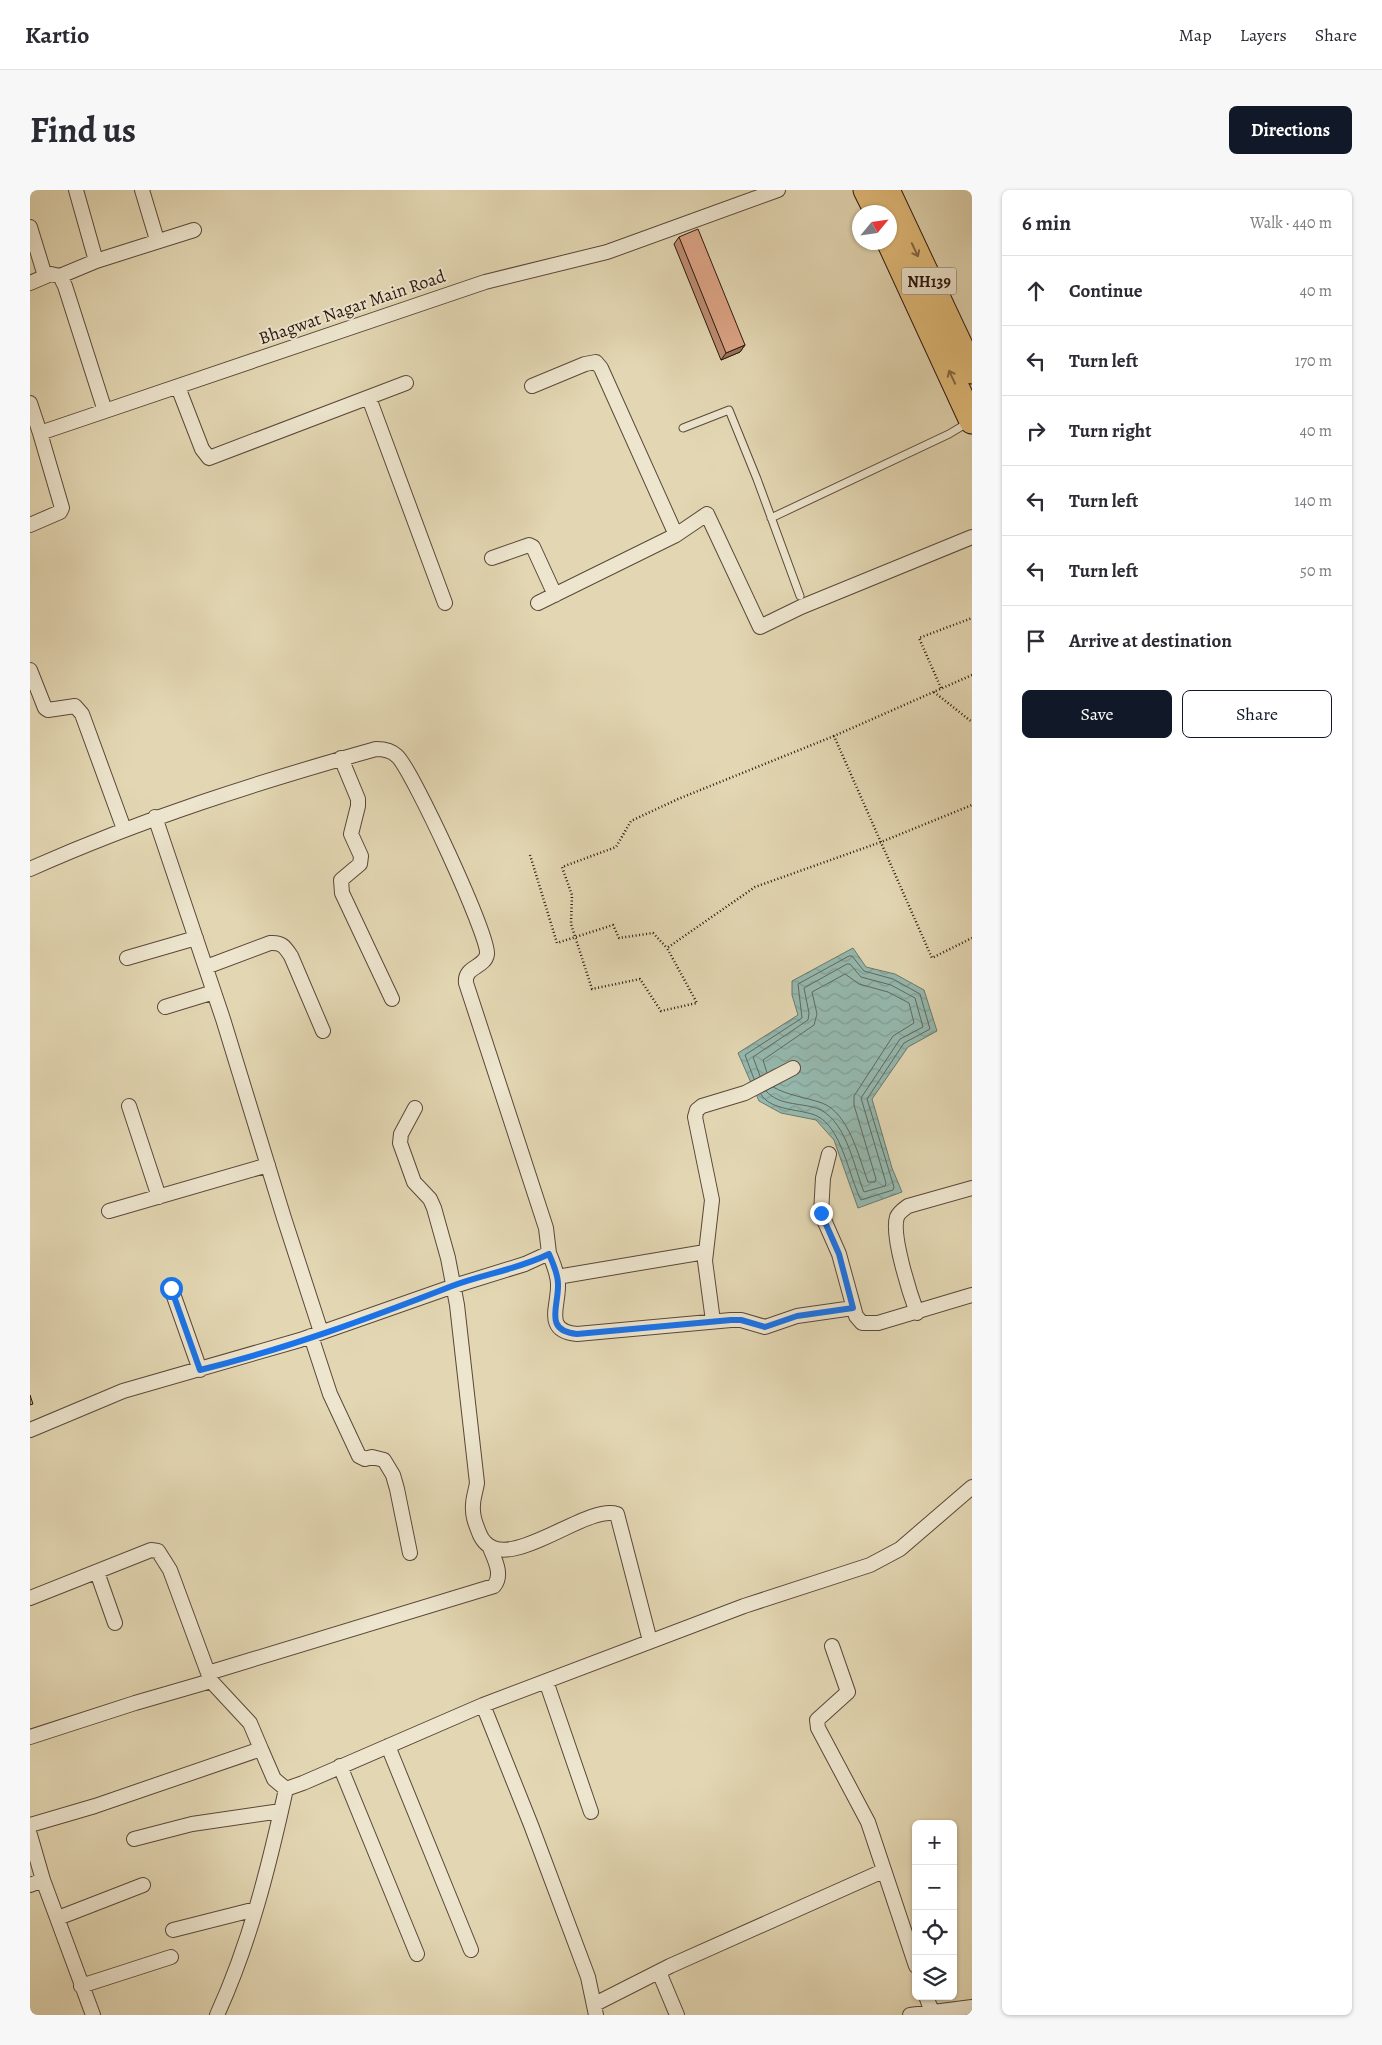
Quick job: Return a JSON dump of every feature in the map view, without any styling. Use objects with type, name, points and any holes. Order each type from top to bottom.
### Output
[{"type":"highway","points":[[866,190],[873,205]]},
{"type":"highway","name":"NH139","points":[[888,190],[972,371]]},
{"type":"highway","name":"NH139","points":[[894,250],[972,421]]},
{"type":"street","points":[[76,190],[96,261]]},
{"type":"street","points":[[142,190],[157,240]]},
{"type":"street","name":"Bhagwat Nagar Main Road","points":[[40,433],[485,282],[607,252],[778,190]]},
{"type":"street","points":[[30,227],[45,276]]},
{"type":"street","points":[[30,282],[51,274],[60,276],[96,261],[157,240],[194,230]]},
{"type":"street","points":[[60,276],[65,286],[105,411]]},
{"type":"street","points":[[532,386],[585,364],[596,362],[601,368],[676,535]]},
{"type":"street","points":[[178,387],[202,449],[209,458],[406,383]]},
{"type":"street","points":[[369,398],[445,603]]},
{"type":"street","points":[[30,403],[62,508],[60,512],[30,525]]},
{"type":"street","points":[[538,603],[676,535],[706,514],[760,627],[972,537]]},
{"type":"street","points":[[492,558],[529,545],[533,547],[555,595]]},
{"type":"street","points":[[30,670],[44,706],[48,710],[72,706],[78,708],[124,828]]},
{"type":"street","points":[[30,869],[124,828],[155,817],[341,758],[376,749],[389,750],[398,756],[423,801],[465,891],[487,953],[484,961],[468,972],[465,977],[466,983],[546,1228],[549,1254],[557,1276],[558,1293],[554,1317],[558,1327],[566,1334],[712,1321],[741,1320],[765,1327],[797,1316],[853,1308]]},
{"type":"street","points":[[341,758],[358,799],[351,834],[361,856],[360,864],[345,875],[340,885],[342,894],[392,998]]},
{"type":"street","points":[[155,817],[206,967],[268,1165],[333,1401],[359,1456],[365,1459],[372,1457],[384,1460],[393,1475],[410,1553]]},
{"type":"street","points":[[127,958],[196,938]]},
{"type":"street","points":[[206,967],[270,943],[278,943],[285,947],[291,956],[323,1031]]},
{"type":"street","points":[[165,1007],[214,992]]},
{"type":"street","points":[[712,1321],[705,1270],[705,1252],[712,1200],[695,1117],[697,1110],[702,1106],[745,1093],[793,1068]]},
{"type":"street","points":[[129,1106],[158,1197]]},
{"type":"street","points":[[30,1737],[494,1586],[498,1582],[498,1574],[490,1548],[485,1544],[473,1515],[477,1483],[454,1286],[434,1208],[430,1199],[414,1182],[400,1143],[401,1134],[415,1108]]},
{"type":"street","points":[[829,1154],[822,1178],[821,1213],[839,1254],[853,1308],[862,1323],[869,1325],[917,1313],[972,1295]]},
{"type":"street","points":[[109,1211],[268,1165]]},
{"type":"street","points":[[917,1313],[909,1292],[898,1242],[897,1218],[901,1211],[908,1206],[972,1188]]},
{"type":"street","points":[[557,1276],[705,1252]]},
{"type":"street","points":[[30,1430],[123,1391],[200,1370],[316,1334],[454,1286],[526,1264],[549,1254]]},
{"type":"street","points":[[171,1288],[200,1370]]},
{"type":"street","points":[[286,1789],[483,1705],[744,1606],[805,1587],[882,1559],[923,1531],[972,1487]]},
{"type":"street","points":[[490,1548],[526,1545],[605,1513],[617,1514],[650,1642]]},
{"type":"street","points":[[30,1598],[152,1550],[158,1551],[170,1570],[210,1677],[228,1702],[250,1723],[274,1779],[286,1789]]},
{"type":"street","points":[[97,1572],[116,1624]]},
{"type":"street","points":[[832,1646],[848,1692],[816,1720],[818,1728],[863,1811],[912,1955]]},
{"type":"street","points":[[546,1681],[591,1812]]},
{"type":"street","points":[[483,1705],[544,1858],[596,2009],[659,1972],[883,1871]]},
{"type":"street","points":[[388,1746],[470,1950]]},
{"type":"street","points":[[30,1825],[95,1806],[262,1749]]},
{"type":"street","points":[[340,1766],[417,1954]]},
{"type":"street","points":[[217,2015],[256,1909],[286,1789]]},
{"type":"street","points":[[134,1839],[192,1824],[281,1811]]},
{"type":"street","points":[[30,1835],[37,1882],[58,1918],[93,2015]]},
{"type":"street","points":[[58,1918],[143,1885]]},
{"type":"street","points":[[173,1930],[256,1909]]},
{"type":"street","points":[[82,1986],[171,1957]]},
{"type":"street","points":[[659,1972],[677,2015]]},
{"type":"street","points":[[928,2000],[932,2012]]},
{"type":"street","points":[[910,2015],[972,2007]]},
{"type":"lane","points":[[683,428],[729,410],[800,596]]},
{"type":"lane","points":[[771,518],[972,421]]},
{"type":"path","points":[[942,688],[919,638],[972,618]]},
{"type":"path","points":[[530,855],[557,943],[575,938],[613,925],[619,938],[653,933],[667,948],[697,1003],[661,1011],[640,979],[592,989],[575,938],[571,924],[572,895],[562,867],[616,847],[631,821],[678,799],[834,736],[972,675]]},
{"type":"path","points":[[934,692],[972,722]]},
{"type":"path","points":[[834,736],[932,958],[972,938]]},
{"type":"path","points":[[667,948],[755,887],[881,842],[972,805]]},
{"type":"water","points":[[853,948],[866,967],[895,974],[924,990],[937,1031],[908,1047],[872,1099],[892,1168],[902,1192],[858,1208],[834,1140],[816,1120],[781,1113],[759,1101],[738,1053],[798,1015],[792,995],[792,981]]},
{"type":"building","points":[[698,229],[745,345],[726,353],[679,237]]},
{"type":"route","points":[[171,1288],[200,1370],[300,1340],[454,1286],[526,1264],[549,1254],[558,1282],[554,1317],[558,1327],[566,1334],[731,1320],[741,1320],[756,1326],[765,1327],[810,1313],[824,1313],[853,1308],[839,1254],[821,1213]]}]
